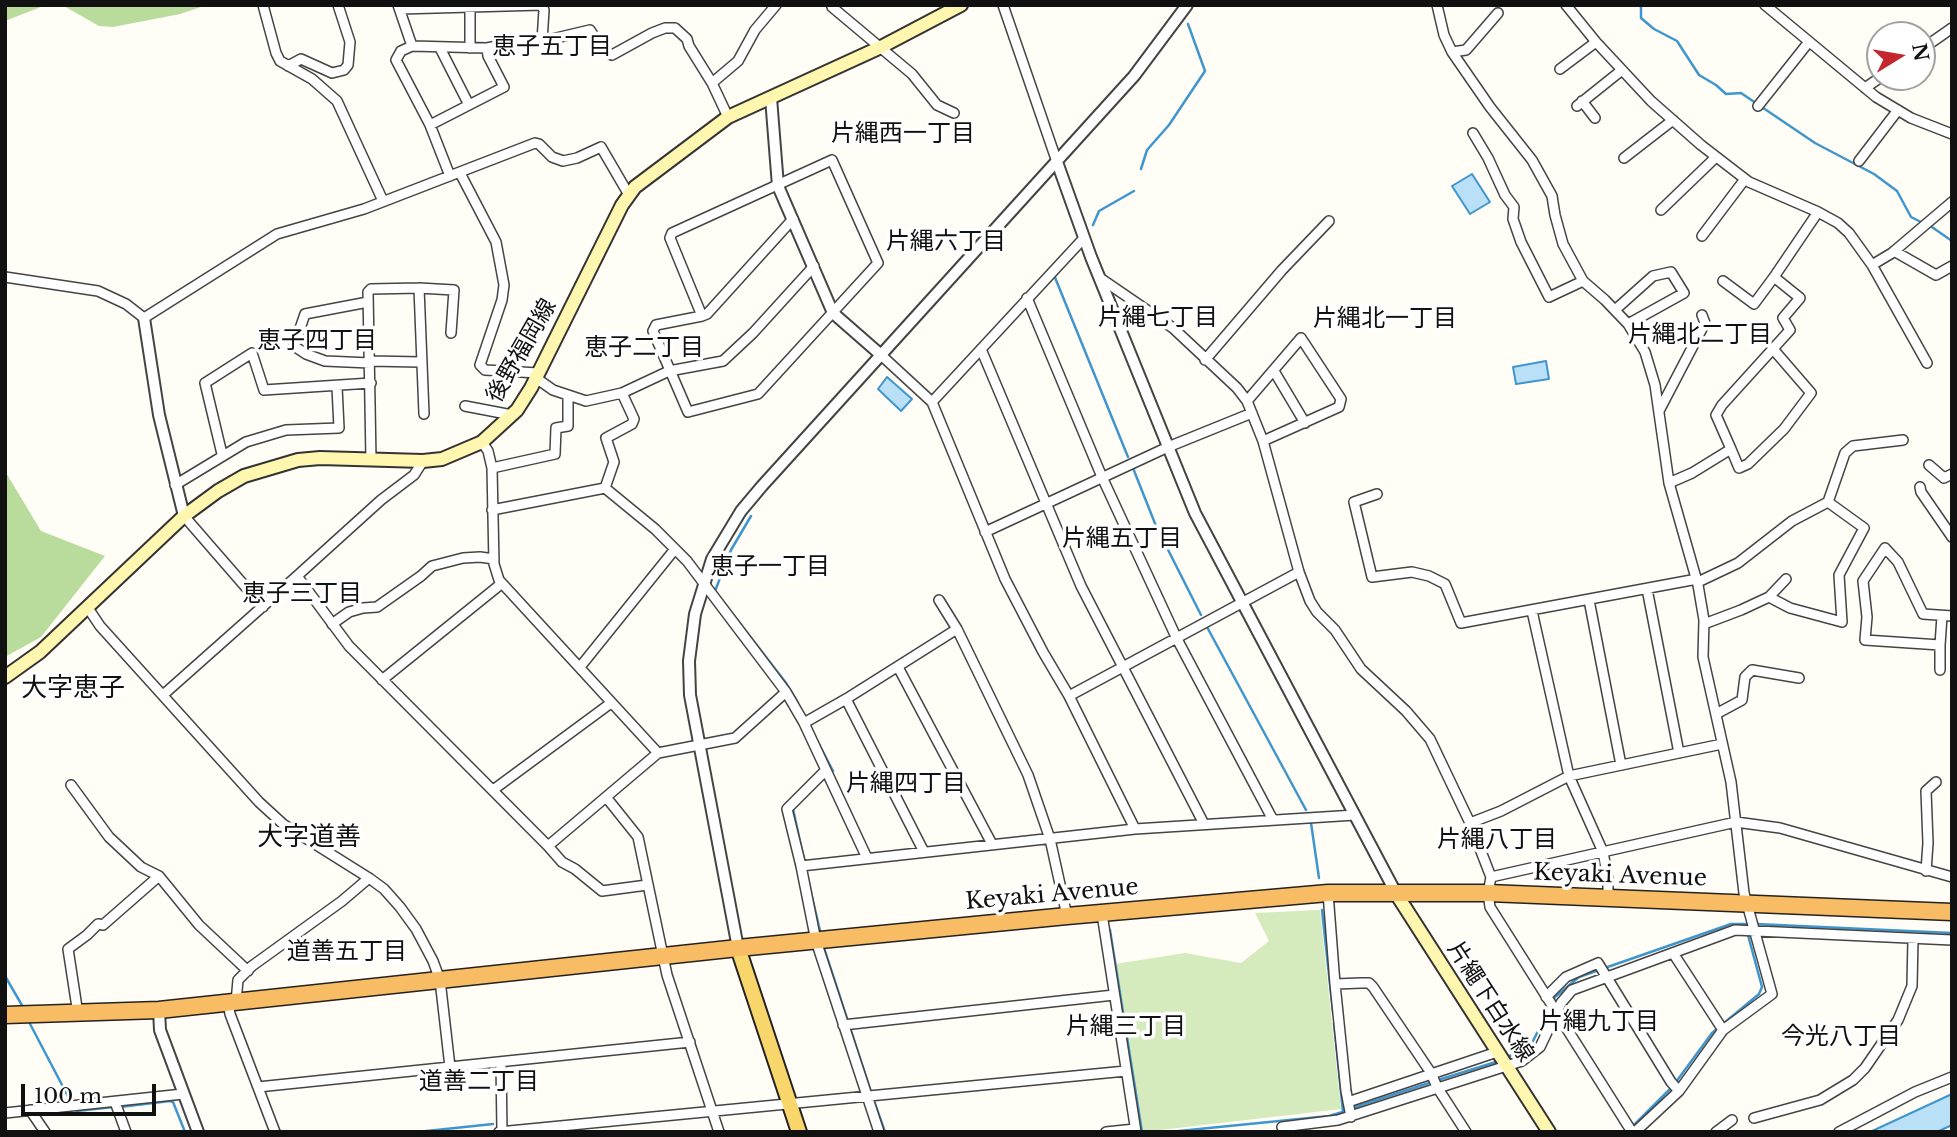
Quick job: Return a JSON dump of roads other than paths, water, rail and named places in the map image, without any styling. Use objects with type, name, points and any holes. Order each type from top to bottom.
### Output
[{"type":"highway","name":"Keyaki Avenue","points":[[159,1010],[738,948],[1328,893],[1397,895],[1490,885],[1749,911],[1952,912]]},
{"type":"highway","points":[[5,1015],[159,1010]]},
{"type":"highway","points":[[5,1024],[80,1022],[159,1010]]},
{"type":"main road","name":"後野福岡線","points":[[5,677],[40,652],[184,516],[244,476],[298,460],[320,458],[423,461],[442,459],[482,442],[512,415],[537,376],[629,195],[649,176],[728,117],[881,47],[961,5]]},
{"type":"main road","name":"片繩下白水線","points":[[1397,895],[1549,1132]]},
{"type":"main road","points":[[738,948],[799,1132]]},
{"type":"street","points":[[263,5],[280,61],[312,79],[337,101],[383,201]]},
{"type":"street","points":[[288,66],[301,60],[332,73],[344,70],[348,65],[349,42],[338,5]]},
{"type":"street","points":[[412,46],[399,7],[541,5],[544,10],[542,41]]},
{"type":"street","points":[[712,83],[738,61],[755,30],[776,5]]},
{"type":"street","points":[[1003,5],[1084,238],[1195,513],[1397,895]]},
{"type":"street","points":[[738,948],[690,695],[689,661],[695,614],[712,559],[741,511],[1134,76],[1187,5]]},
{"type":"street","points":[[1100,278],[1173,328],[1237,388],[1247,401],[1264,441],[1299,572],[1314,608],[1335,631],[1361,669],[1406,711],[1430,739],[1469,823],[1490,885],[1490,907],[1634,1132],[1679,1091],[1723,1030],[1772,994],[1749,911],[1731,782],[1703,657],[1704,624],[1697,581],[1669,483],[1655,385],[1645,352],[1628,324],[1583,281],[1563,244],[1552,196],[1546,184],[1532,160],[1490,107],[1452,51],[1444,35],[1437,5]]},
{"type":"street","points":[[1566,5],[1651,100],[1716,157],[1745,179],[1839,223],[1872,265],[1927,363]]},
{"type":"street","points":[[1765,5],[1865,88],[1898,110],[1952,134]]},
{"type":"street","points":[[470,8],[470,48]]},
{"type":"street","points":[[832,8],[921,82],[936,105],[954,113]]},
{"type":"street","points":[[1452,51],[1466,50],[1497,13]]},
{"type":"street","points":[[450,176],[430,125],[396,60],[401,51],[412,46],[486,48],[542,41],[590,30],[602,49],[612,55],[652,33],[665,28],[675,28],[687,38],[728,117]]},
{"type":"street","points":[[1936,39],[1952,28]]},
{"type":"street","points":[[1560,69],[1596,41]]},
{"type":"street","points":[[1758,106],[1808,43]]},
{"type":"street","points":[[440,48],[469,105]]},
{"type":"street","points":[[430,125],[504,87],[486,48]]},
{"type":"street","points":[[1595,118],[1580,104],[1622,69]]},
{"type":"street","points":[[771,98],[778,186],[833,313],[932,402],[985,532],[1025,619],[1069,696],[1135,829]]},
{"type":"street","points":[[1859,161],[1898,110]]},
{"type":"street","points":[[1624,158],[1673,120]]},
{"type":"street","points":[[1473,133],[1514,207],[1513,219],[1521,242],[1549,297],[1583,281]]},
{"type":"street","points":[[145,317],[277,234],[364,209],[535,143],[552,158],[563,161],[577,158],[601,146],[629,195]]},
{"type":"street","points":[[1661,210],[1716,157]]},
{"type":"street","points":[[702,316],[670,238],[673,233],[832,160],[878,263],[758,394],[688,412],[669,371],[654,328],[656,325],[702,316],[707,314],[793,219]]},
{"type":"street","points":[[460,173],[496,242],[504,285],[502,300],[480,365],[485,370],[537,376],[553,390],[586,401],[622,393],[669,371],[723,361],[753,333],[814,266]]},
{"type":"street","points":[[1702,236],[1745,179]]},
{"type":"street","points":[[1872,265],[1894,251],[1952,202]]},
{"type":"street","points":[[1723,281],[1754,304],[1818,212]]},
{"type":"street","points":[[1205,360],[1329,220]]},
{"type":"street","points":[[932,402],[1084,238]]},
{"type":"street","points":[[1894,251],[1936,275],[1952,266]]},
{"type":"street","points":[[1615,310],[1653,276],[1671,272],[1684,293],[1628,324]]},
{"type":"street","points":[[5,277],[98,290],[145,317],[157,403],[184,516],[262,607]]},
{"type":"street","points":[[1773,349],[1811,393],[1784,429],[1748,464],[1740,468],[1716,415],[1722,405],[1790,330],[1783,318],[1800,298],[1774,277]]},
{"type":"street","points":[[419,288],[424,414]]},
{"type":"street","points":[[371,460],[368,302],[371,289],[454,290],[451,333]]},
{"type":"street","points":[[1027,298],[1102,477],[1177,639],[1273,820]]},
{"type":"street","points":[[368,302],[305,314],[294,346],[325,361],[420,362]]},
{"type":"street","points":[[1659,411],[1705,323],[1702,315]]},
{"type":"street","points":[[1247,401],[1301,338],[1340,399],[1341,404],[1264,441]]},
{"type":"street","points":[[981,349],[1082,586],[1204,824]]},
{"type":"street","points":[[222,454],[205,383],[251,353],[264,390],[371,383]]},
{"type":"street","points":[[1274,371],[1305,423]]},
{"type":"street","points":[[175,485],[222,454],[246,442],[286,430],[339,428],[337,387]]},
{"type":"street","points":[[605,488],[614,462],[606,438],[632,424],[634,419],[622,393]]},
{"type":"street","points":[[492,468],[555,454],[556,428],[568,426],[568,395]]},
{"type":"street","points":[[465,406],[512,415]]},
{"type":"street","points":[[985,532],[1168,447],[1252,413]]},
{"type":"street","points":[[1377,494],[1354,502],[1372,577],[1412,572],[1445,584],[1461,624],[1697,581],[1732,567],[1792,521],[1828,502],[1845,453],[1853,446],[1903,440]]},
{"type":"street","points":[[482,442],[488,451],[492,468],[494,559],[502,584],[657,753]]},
{"type":"street","points":[[1669,483],[1731,449]]},
{"type":"street","points":[[163,695],[371,508],[414,475],[423,461]]},
{"type":"street","points":[[1929,465],[1944,478],[1952,474]]},
{"type":"street","points":[[1920,487],[1924,498],[1952,537]]},
{"type":"street","points":[[492,510],[605,488],[656,529],[704,583],[786,692],[804,723],[867,858]]},
{"type":"street","points":[[1769,597],[1790,608],[1842,622],[1839,575],[1864,528],[1828,502]]},
{"type":"street","points":[[1940,645],[1865,640],[1867,617],[1863,581],[1885,548],[1898,562],[1923,614],[1947,616],[1940,645],[1940,670]]},
{"type":"street","points":[[580,667],[675,549]]},
{"type":"street","points":[[332,624],[349,612],[377,607],[432,566],[480,556],[494,559]]},
{"type":"street","points":[[1069,696],[1299,572]]},
{"type":"street","points":[[297,576],[349,646],[562,862],[603,891],[647,885]]},
{"type":"street","points":[[1704,624],[1769,597],[1786,579]]},
{"type":"street","points":[[382,680],[502,584]]},
{"type":"street","points":[[1647,589],[1679,753]]},
{"type":"street","points":[[939,600],[957,629],[1028,775],[1050,839],[1067,916]]},
{"type":"street","points":[[1589,600],[1621,765]]},
{"type":"street","points":[[88,608],[100,626],[227,767],[283,824],[384,889],[416,929],[440,980],[450,1067]]},
{"type":"street","points":[[1532,611],[1569,776],[1603,852],[1608,898]]},
{"type":"street","points":[[804,723],[957,629]]},
{"type":"street","points":[[898,667],[992,844]]},
{"type":"street","points":[[1716,714],[1742,699],[1745,677],[1752,670],[1799,678]]},
{"type":"street","points":[[548,846],[657,753],[735,738],[786,692]]},
{"type":"street","points":[[846,699],[924,852]]},
{"type":"street","points":[[493,790],[611,703]]},
{"type":"street","points":[[1469,823],[1501,811],[1569,776],[1722,744]]},
{"type":"street","points":[[825,771],[787,809],[816,941],[879,1132]]},
{"type":"street","points":[[1926,871],[1926,791],[1936,782]]},
{"type":"street","points":[[71,785],[109,837],[141,867],[159,876],[199,925],[248,971]]},
{"type":"street","points":[[606,797],[638,838],[667,975],[719,1132]]},
{"type":"street","points":[[801,866],[1135,829],[1355,815]]},
{"type":"street","points":[[1490,885],[1603,852],[1736,822],[1780,828],[1952,877]]},
{"type":"street","points":[[78,1014],[68,948],[98,924],[103,925],[159,876]]},
{"type":"street","points":[[275,1132],[232,1003],[238,980],[290,936],[342,901],[369,878]]},
{"type":"street","points":[[1328,893],[1335,984],[1351,1117]]},
{"type":"street","points":[[1102,914],[1136,1130],[1106,1132]]},
{"type":"street","points":[[1284,1132],[1282,1127],[1351,1117],[1437,1087],[1507,1067],[1532,1055],[1540,1047],[1558,1010],[1572,990],[1735,930],[1952,940]]},
{"type":"street","points":[[1754,1118],[1820,1100],[1853,1080],[1865,1068],[1898,1020],[1912,986],[1913,939]]},
{"type":"street","points":[[1673,954],[1723,1030]]},
{"type":"street","points":[[1546,997],[1566,977],[1598,962],[1679,1091]]},
{"type":"street","points":[[1335,984],[1369,983],[1373,987],[1431,1073],[1466,1132]]},
{"type":"street","points":[[843,1025],[1114,995]]},
{"type":"street","points":[[159,1010],[160,1030],[198,1132]]},
{"type":"street","points":[[258,1087],[690,1042]]},
{"type":"street","points":[[1348,1102],[1497,1052]]},
{"type":"street","points":[[501,1062],[501,1132],[712,1109],[1126,1071]]},
{"type":"street","points":[[1839,1132],[1915,1092],[1952,1077]]},
{"type":"street","points":[[5,1113],[183,1094]]},
{"type":"street","points":[[115,1102],[126,1132]]},
{"type":"street","points":[[30,1110],[46,1132]]},
{"type":"street","points":[[1716,1132],[1732,1120]]},
{"type":"water","points":[[1472,174],[1490,202],[1470,214],[1452,186]]},
{"type":"water","points":[[1546,361],[1549,379],[1516,384],[1513,367]]},
{"type":"water","points":[[887,377],[912,399],[901,411],[878,389]]},
{"type":"water","points":[[1952,1094],[1952,1125],[1937,1132],[1870,1132]]},
{"type":"waterway","points":[[1641,5],[1641,18],[1654,29],[1677,41],[1699,75],[1726,94],[1741,93],[1815,143],[1874,174],[1897,191],[1911,217],[1923,223]]},
{"type":"waterway","points":[[1141,169],[1147,150],[1169,125],[1205,71],[1188,24]]},
{"type":"waterway","points":[[1093,225],[1099,211],[1134,191]]},
{"type":"waterway","points":[[1929,225],[1952,241]]},
{"type":"waterway","points":[[1054,275],[1128,457]]},
{"type":"waterway","points":[[1133,468],[1156,526],[1201,615]]},
{"type":"waterway","points":[[751,516],[731,550],[715,591],[786,683],[798,703]]},
{"type":"waterway","points":[[1207,627],[1306,810]]},
{"type":"waterway","points":[[812,731],[833,771],[830,773]]},
{"type":"waterway","points":[[793,809],[804,860]]},
{"type":"waterway","points":[[1311,823],[1319,878]]},
{"type":"waterway","points":[[808,880],[821,935]]},
{"type":"waterway","points":[[1322,910],[1333,1012]]},
{"type":"waterway","points":[[1552,1003],[1555,997],[1579,977],[1731,924],[1750,924]]},
{"type":"waterway","points":[[1676,1082],[1712,1033],[1759,994],[1762,987],[1745,924]]},
{"type":"waterway","points":[[1756,924],[1952,933]]},
{"type":"waterway","points":[[1110,930],[1142,1132]]},
{"type":"waterway","points":[[823,945],[871,1092]]},
{"type":"waterway","points":[[5,976],[23,1007]]},
{"type":"waterway","points":[[1505,1058],[1530,1047],[1549,1009]]},
{"type":"waterway","points":[[28,1020],[72,1104]]},
{"type":"waterway","points":[[1334,1023],[1343,1112]]},
{"type":"waterway","points":[[1438,1080],[1499,1061]]},
{"type":"waterway","points":[[1352,1108],[1432,1082]]},
{"type":"waterway","points":[[1627,1132],[1672,1087]]},
{"type":"waterway","points":[[873,1098],[885,1132]]},
{"type":"waterway","points":[[120,1107],[173,1102],[185,1132]]},
{"type":"waterway","points":[[75,1109],[77,1111],[113,1107]]},
{"type":"waterway","points":[[1169,1132],[1329,1116],[1346,1111]]},
{"type":"waterway","points":[[417,1132],[493,1124]]},
{"type":"district","name":"恵子五丁目","points":[[552,47]]},
{"type":"district","name":"片縄西一丁目","points":[[903,134]]},
{"type":"district","name":"片縄六丁目","points":[[946,242]]},
{"type":"district","name":"片縄七丁目","points":[[1158,318]]},
{"type":"district","name":"片縄北一丁目","points":[[1385,319]]},
{"type":"district","name":"片縄北二丁目","points":[[1700,335]]},
{"type":"district","name":"恵子四丁目","points":[[317,341]]},
{"type":"district","name":"恵子二丁目","points":[[644,348]]},
{"type":"district","name":"片縄五丁目","points":[[1122,539]]},
{"type":"district","name":"恵子一丁目","points":[[770,567]]},
{"type":"district","name":"恵子三丁目","points":[[302,594]]},
{"type":"district","name":"大字恵子","points":[[73,689]]},
{"type":"district","name":"片縄四丁目","points":[[906,784]]},
{"type":"district","name":"大字道善","points":[[309,838]]},
{"type":"district","name":"片縄八丁目","points":[[1497,840]]},
{"type":"district","name":"道善五丁目","points":[[347,952]]},
{"type":"district","name":"片縄九丁目","points":[[1599,1022]]},
{"type":"district","name":"片縄三丁目","points":[[1126,1027]]},
{"type":"district","name":"今光八丁目","points":[[1841,1037]]},
{"type":"district","name":"道善二丁目","points":[[479,1082]]}]
